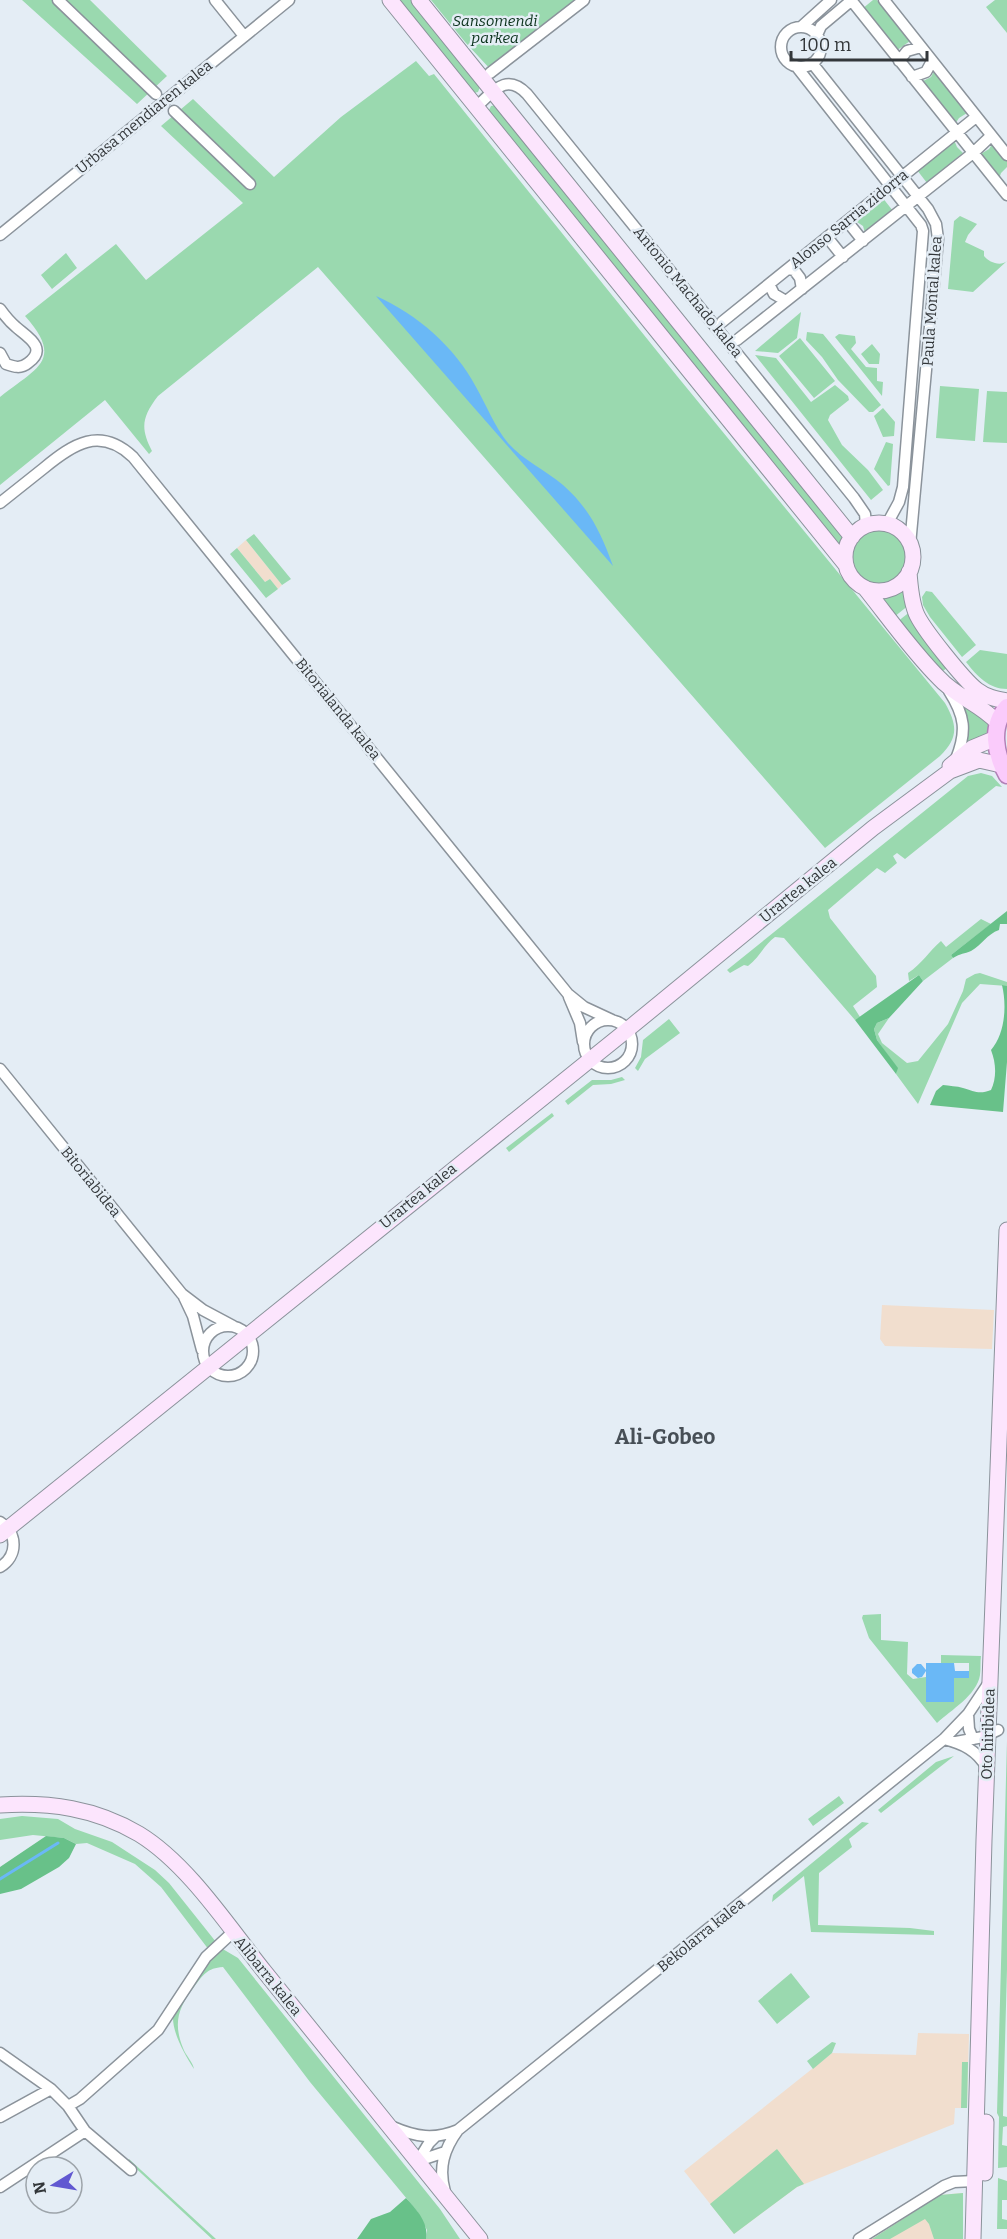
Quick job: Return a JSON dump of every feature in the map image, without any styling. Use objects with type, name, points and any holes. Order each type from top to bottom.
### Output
[{"type":"main road","points":[[1004,770],[997,731],[1007,707]]},
{"type":"street","points":[[58,0],[156,94]]},
{"type":"street","points":[[215,0],[244,36]]},
{"type":"street","name":"Urbasa mendiaren kalea","points":[[0,235],[289,0]]},
{"type":"street","points":[[390,0],[846,565],[853,579],[866,588],[944,683],[962,715],[964,727],[956,759]]},
{"type":"street","name":"Antonio Machado kalea","points":[[419,0],[852,537]]},
{"type":"street","points":[[490,73],[584,0]]},
{"type":"street","points":[[831,0],[801,27],[786,32],[780,47],[786,60],[802,67],[818,58],[820,50],[817,35],[821,26],[852,0],[1007,195]]},
{"type":"street","points":[[884,0],[1007,155]]},
{"type":"street","points":[[801,27],[810,29],[817,35]]},
{"type":"street","points":[[899,61],[907,51],[921,47]]},
{"type":"street","points":[[912,77],[926,72],[932,61]]},
{"type":"street","name":"Paula Montal kalea","points":[[812,63],[918,197],[936,224],[938,239],[910,545]]},
{"type":"street","name":"Paula Montal kalea","points":[[796,66],[921,225],[924,238],[903,487],[899,502],[886,524]]},
{"type":"street","name":"Antonio Machado kalea","points":[[493,92],[504,84],[510,83],[522,88],[854,498],[865,514],[866,525]]},
{"type":"street","points":[[476,107],[493,92]]},
{"type":"street","points":[[174,111],[250,184]]},
{"type":"street","name":"Alonso Sarria zidorra","points":[[722,322],[976,117]]},
{"type":"street","name":"Alonso Sarria zidorra","points":[[737,340],[973,153],[991,136]]},
{"type":"street","points":[[847,221],[863,241]]},
{"type":"street","points":[[827,237],[843,256]]},
{"type":"street","points":[[788,269],[794,270],[800,278],[801,289]]},
{"type":"street","points":[[770,284],[774,294],[786,301]]},
{"type":"street","points":[[0,309],[17,329],[30,335],[36,346],[34,358],[21,367],[6,364],[0,353]]},
{"type":"street","name":"Bitorialanda kalea","points":[[0,503],[68,448],[86,441],[97,440],[124,448],[568,994],[584,1007],[612,1020]]},
{"type":"street","points":[[846,565],[847,545],[852,537],[866,525],[886,524],[901,531],[910,545],[912,559],[909,572],[914,605],[920,620],[975,689],[989,697],[1007,701]]},
{"type":"street","points":[[866,588],[875,590],[895,586],[909,572]]},
{"type":"street","points":[[944,683],[980,706],[997,731]]},
{"type":"street","name":"Urartea kalea","points":[[943,775],[956,759],[997,731]]},
{"type":"street","name":"Urartea kalea","points":[[0,1568],[8,1562],[14,1549],[12,1535],[3,1528],[205,1360],[248,1335],[556,1085],[587,1053],[627,1030],[864,836],[943,775],[979,760],[1004,770]]},
{"type":"street","name":"Bitorialanda kalea","points":[[568,994],[580,1023],[587,1053]]},
{"type":"street","points":[[587,1053],[597,1065],[606,1068],[615,1067],[629,1056],[632,1047],[631,1038],[620,1023],[612,1020]]},
{"type":"street","name":"Urartea kalea","points":[[587,1053],[586,1035],[592,1026],[601,1021],[612,1020]]},
{"type":"street","name":"Bitoriabidea","points":[[0,1069],[182,1294],[193,1316],[205,1360]]},
{"type":"street","name":"Oto hiribidea","points":[[983,2239],[987,1735],[1007,1230]]},
{"type":"street","name":"Bitoriabidea","points":[[182,1294],[203,1310],[233,1326]]},
{"type":"street","points":[[205,1360],[221,1376],[236,1376],[248,1366],[253,1352],[248,1335],[233,1326]]},
{"type":"street","name":"Urartea kalea","points":[[205,1360],[207,1336],[214,1330],[233,1326]]},
{"type":"street","name":"Oto hiribidea","points":[[973,2239],[987,1735],[1007,1492]]},
{"type":"street","name":"Bekolarra kalea","points":[[447,2197],[441,2170],[445,2152],[458,2130],[944,1739],[968,1714],[990,1681]]},
{"type":"street","points":[[968,1714],[969,1729],[987,1735]]},
{"type":"street","points":[[956,1742],[987,1735]]},
{"type":"street","points":[[944,1739],[967,1747],[978,1755],[987,1769]]},
{"type":"street","name":"Alibarra kalea","points":[[0,1806],[36,1803],[74,1808],[116,1822],[139,1834],[176,1863],[480,2239]]},
{"type":"street","points":[[68,2106],[80,2099],[158,2030],[206,1958],[232,1932]]},
{"type":"street","points":[[0,2053],[51,2089],[68,2106],[85,2131],[131,2170]]},
{"type":"street","points":[[0,2117],[51,2089]]},
{"type":"street","name":"Bekolarra kalea","points":[[389,2126],[407,2134],[422,2137],[435,2137],[458,2130]]},
{"type":"street","points":[[0,2187],[85,2131]]},
{"type":"street","points":[[418,2162],[435,2137]]},
{"type":"street","points":[[418,2162],[445,2152]]},
{"type":"street","points":[[859,2239],[944,2186],[954,2182],[974,2181]]},
{"type":"shaded area","points":[[246,540],[282,585],[278,589],[270,579],[265,582],[237,548]]},
{"type":"shaded area","points":[[882,1305],[994,1310],[992,1349],[885,1346],[880,1339]]},
{"type":"shaded area","points":[[918,2033],[969,2034],[967,2108],[955,2108],[954,2124],[797,2187],[734,2234],[684,2171],[832,2053],[916,2055]]},
{"type":"shaded area","points":[[963,2193],[963,2239],[872,2239],[940,2195]]},
{"type":"green space","points":[[22,0],[90,0],[167,76],[137,104]]},
{"type":"green space","points":[[395,0],[412,0],[480,87],[478,92],[474,93]]},
{"type":"green space","name":"Sansomendi parkea","points":[[431,0],[584,0],[492,71]]},
{"type":"green space","points":[[873,0],[877,0],[910,41],[896,51],[862,9]]},
{"type":"green space","points":[[995,0],[1007,0],[1007,33],[986,7]]},
{"type":"green space","points":[[416,61],[429,76],[434,74],[677,376],[945,703],[954,725],[953,737],[946,749],[825,848],[318,267],[158,396],[144,423],[152,451],[149,454],[105,400],[0,485],[0,397],[34,370],[44,354],[43,344],[37,331],[25,316],[116,244],[146,280],[243,203],[161,126],[193,99],[274,177],[341,117]]},
{"type":"green space","points":[[934,71],[967,113],[955,124],[921,82],[931,77]]},
{"type":"green space","points":[[497,105],[847,538],[841,552],[488,112],[491,106]]},
{"type":"green space","points":[[954,140],[963,153],[927,183],[917,170]]},
{"type":"green space","points":[[993,143],[1007,160],[1007,167],[999,179],[979,155],[989,149]]},
{"type":"green space","points":[[882,197],[893,211],[865,233],[863,226],[854,220]]},
{"type":"green space","points":[[960,216],[977,224],[965,242],[984,251],[984,256],[992,262],[1001,264],[1007,261],[973,292],[948,289],[954,221]]},
{"type":"green space","points":[[66,253],[77,268],[52,289],[41,275]]},
{"type":"green space","points":[[801,312],[797,338],[778,353],[755,351]]},
{"type":"green space","points":[[807,332],[823,334],[881,405],[873,412],[869,412],[838,380],[822,357],[806,340]]},
{"type":"green space","points":[[839,334],[855,336],[856,343],[851,349],[866,367],[877,368],[877,381],[883,382],[882,396],[835,337]]},
{"type":"green space","points":[[800,338],[835,381],[814,398],[779,356]]},
{"type":"green space","points":[[872,344],[880,354],[879,364],[869,364],[861,354]]},
{"type":"green space","points":[[755,355],[776,358],[811,402],[835,385],[848,396],[849,400],[830,415],[828,420],[842,445],[868,470],[883,490],[871,500]]},
{"type":"green space","points":[[940,386],[979,389],[975,441],[936,438]]},
{"type":"green space","points":[[987,391],[1007,392],[1007,443],[983,442]]},
{"type":"green space","points":[[883,408],[895,422],[894,436],[883,437],[874,416]]},
{"type":"green space","points":[[886,442],[893,444],[890,485],[888,486],[874,469]]},
{"type":"green space","points":[[875,530],[885,530],[895,534],[903,542],[907,557],[903,572],[895,580],[885,584],[875,584],[865,580],[857,572],[853,562],[853,552],[857,542],[865,534]]},
{"type":"green space","points":[[254,534],[291,579],[282,585],[246,540]]},
{"type":"green space","points":[[237,548],[265,582],[270,579],[278,589],[266,598],[230,554]]},
{"type":"green space","points":[[904,587],[909,605],[894,617],[878,595],[893,593]]},
{"type":"green space","points":[[926,591],[932,592],[976,645],[962,657],[923,605],[922,597]]},
{"type":"green space","points":[[911,611],[950,666],[940,673],[897,622]]},
{"type":"green space","points":[[980,650],[1007,654],[1007,689],[989,684],[979,677],[966,662]]},
{"type":"green space","points":[[964,704],[988,722],[989,729],[985,736],[966,743],[968,728]]},
{"type":"green space","points":[[981,773],[992,776],[1002,787],[996,786],[905,859],[897,853],[893,856],[897,863],[885,873],[877,868],[828,910],[830,918],[876,976],[877,987],[853,1006],[860,1017],[855,1020],[784,938],[775,937],[748,966],[744,965],[730,973],[727,970],[968,776]]},
{"type":"green space","points":[[1007,911],[1007,924],[1000,924],[999,930],[991,934],[975,949],[953,958],[951,955]]},
{"type":"green space","points":[[981,919],[991,924],[951,955],[953,958],[923,981],[919,975],[909,981],[908,973],[941,941],[946,947]]},
{"type":"green space","points":[[980,973],[1007,982],[1007,986],[980,984],[962,1003],[918,1104],[896,1074],[897,1068],[877,1040],[874,1029],[877,1023],[889,1018],[878,1034],[882,1043],[907,1063],[918,1061],[948,1024],[966,979]]},
{"type":"green space","points":[[919,975],[923,981],[889,1018],[877,1023],[874,1029],[877,1040],[898,1068],[896,1074],[855,1020]]},
{"type":"green space","points":[[1002,985],[1007,986],[1007,1062],[1003,1112],[930,1105],[936,1091],[943,1085],[980,1092],[991,1090],[995,1070],[991,1050],[999,1036],[1004,1019]]},
{"type":"green space","points":[[669,1019],[680,1033],[645,1059],[638,1071],[635,1068],[641,1057],[643,1040]]},
{"type":"green space","points":[[622,1077],[625,1080],[593,1085],[568,1105],[565,1101],[592,1080],[611,1080]]},
{"type":"green space","points":[[552,1113],[554,1116],[509,1152],[506,1148]]},
{"type":"green space","points":[[881,1614],[881,1640],[908,1642],[907,1674],[913,1679],[926,1677],[926,1702],[954,1678],[969,1677],[969,1663],[941,1663],[941,1655],[981,1656],[980,1675],[974,1689],[963,1702],[937,1723],[869,1638],[863,1615]]},
{"type":"green space","points":[[1007,1741],[1007,1969],[1003,2116],[1007,2117],[1007,2126],[1003,2127],[1002,2145],[1007,2146],[1007,2167],[998,2168],[999,2117],[997,2113]]},
{"type":"green space","points":[[954,1756],[881,1813],[878,1810],[936,1762]]},
{"type":"green space","points":[[839,1796],[844,1803],[813,1826],[808,1819]]},
{"type":"green space","points":[[22,1816],[58,1819],[75,1829],[112,1842],[155,1870],[169,1883],[216,1942],[209,1950],[161,1887],[135,1864],[87,1843],[76,1844],[64,1838],[33,1835],[0,1840],[0,1819]]},
{"type":"green space","points":[[862,1822],[869,1823],[849,1839],[852,1847],[819,1873],[818,1925],[910,1928],[934,1931],[934,1935],[811,1932],[804,1876],[772,1902],[773,1895]]},
{"type":"green space","points":[[46,1836],[64,1838],[76,1844],[69,1858],[59,1867],[21,1889],[0,1894],[0,1867]]},
{"type":"green space","points":[[221,1948],[238,1958],[440,2209],[460,2239],[426,2239],[427,2230],[417,2211],[310,2082],[223,1967],[213,1969],[203,1976],[184,2002],[179,2016],[180,2039],[194,2069],[183,2051],[177,2037],[173,2018],[179,2002]]},
{"type":"green space","points":[[791,1973],[810,1997],[777,2024],[758,2001]]},
{"type":"green space","points":[[832,2042],[836,2043],[832,2053],[813,2069],[807,2061]]},
{"type":"green space","points":[[962,2062],[968,2062],[967,2108],[961,2108]]},
{"type":"green space","points":[[777,2149],[804,2184],[734,2234],[710,2204]]},
{"type":"green space","points":[[129,2159],[216,2239],[212,2239],[128,2161]]},
{"type":"green space","points":[[998,2178],[1007,2181],[1007,2200],[1002,2200],[1002,2219],[1007,2220],[1007,2229],[997,2229]]},
{"type":"green space","points":[[963,2193],[963,2239],[934,2239],[925,2219],[890,2239],[872,2239],[940,2195]]},
{"type":"green space","points":[[406,2198],[424,2222],[426,2239],[357,2239],[371,2219],[390,2212]]},
{"type":"water","points":[[376,296],[406,312],[446,345],[467,372],[508,443],[520,455],[563,485],[588,512],[613,566]]},
{"type":"water","points":[[926,1663],[954,1663],[955,1671],[969,1671],[969,1678],[954,1678],[954,1702],[926,1702],[926,1671],[922,1677],[918,1678],[912,1673],[912,1669],[917,1664],[921,1664],[926,1670]]},
{"type":"waterway","points":[[0,1879],[58,1843]]},
{"type":"district","name":"Ali-Gobeo","points":[[665,1437]]}]
